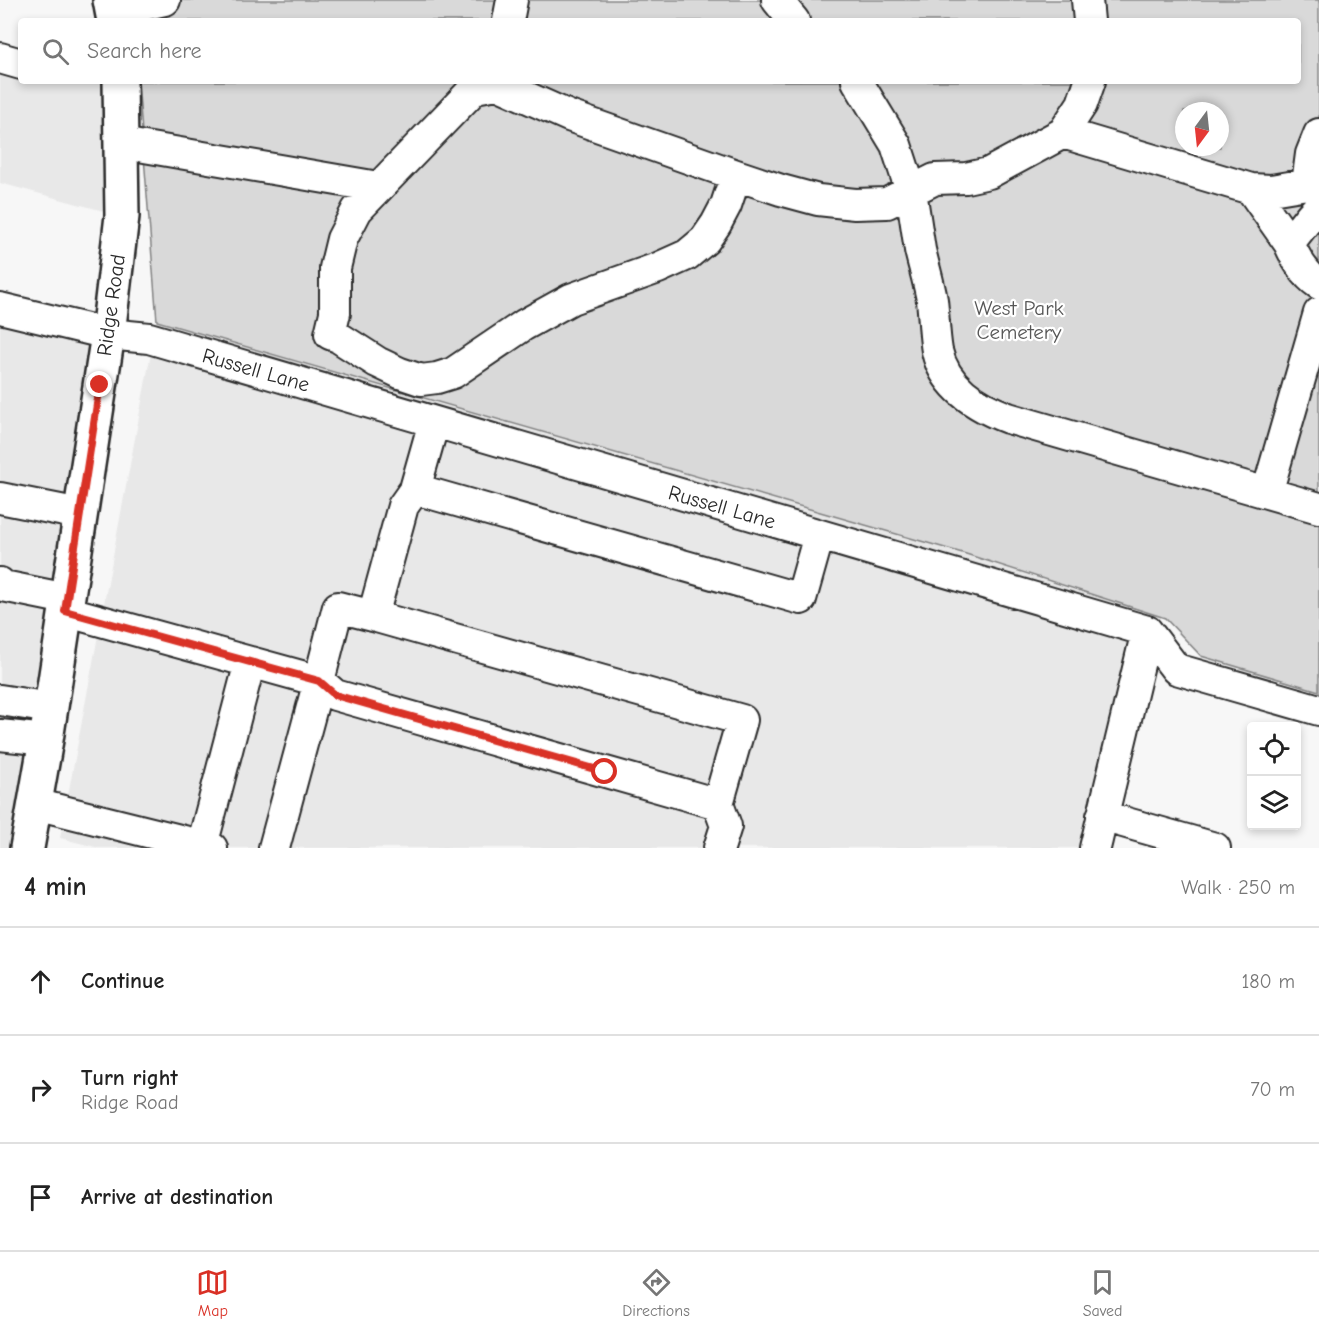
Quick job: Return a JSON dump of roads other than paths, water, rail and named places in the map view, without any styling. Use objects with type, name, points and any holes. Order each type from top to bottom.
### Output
[{"type":"main road","name":"Ridge Road","points":[[27,848],[46,740],[108,334],[122,216],[121,144],[116,84]]},
{"type":"street","points":[[112,11],[165,0]]},
{"type":"street","points":[[509,18],[512,0]]},
{"type":"street","points":[[777,0],[792,18]]},
{"type":"street","points":[[1087,0],[1089,18]]},
{"type":"street","points":[[0,58],[18,63]]},
{"type":"street","points":[[490,84],[475,88],[378,187],[357,210],[342,239],[335,268],[335,313],[330,334],[400,374],[421,380],[453,373],[524,325],[571,299],[658,268],[687,255],[705,240],[716,224],[726,205],[736,174]]},
{"type":"street","points":[[501,84],[569,116],[781,190],[818,200],[855,204],[886,203],[935,179],[966,178],[989,173],[1063,133],[1082,104],[1089,84]]},
{"type":"street","points":[[859,84],[896,145],[911,191],[932,300],[938,353],[943,369],[954,385],[989,411],[1008,418],[1319,508]]},
{"type":"street","points":[[1063,133],[1251,189],[1315,193]]},
{"type":"street","points":[[1289,243],[1311,215],[1315,193],[1311,154],[1319,134]]},
{"type":"street","points":[[121,144],[378,187]]},
{"type":"street","points":[[1251,189],[1289,243],[1298,263],[1311,279],[1319,284]]},
{"type":"street","name":"Russell Lane","points":[[0,308],[108,334],[148,338],[1147,631]]},
{"type":"street","points":[[1267,493],[1319,313]]},
{"type":"street","points":[[373,616],[403,506],[415,489],[434,422]]},
{"type":"street","points":[[415,489],[801,599],[819,535]]},
{"type":"street","points":[[0,498],[80,514]]},
{"type":"street","points":[[0,583],[3,586],[250,662],[319,681],[335,695],[718,804]]},
{"type":"street","points":[[274,848],[338,608],[742,720],[718,804],[726,826],[719,848]]},
{"type":"street","points":[[1147,631],[1176,669],[1319,710]]},
{"type":"street","points":[[1095,848],[1147,631]]},
{"type":"street","points":[[35,804],[207,847],[250,662]]},
{"type":"street","points":[[0,700],[51,708]]},
{"type":"street","points":[[0,735],[46,740]]},
{"type":"street","points":[[1102,816],[1215,848]]},
{"type":"park label","name":"West Park Cemetery","points":[[1019,320]]}]
